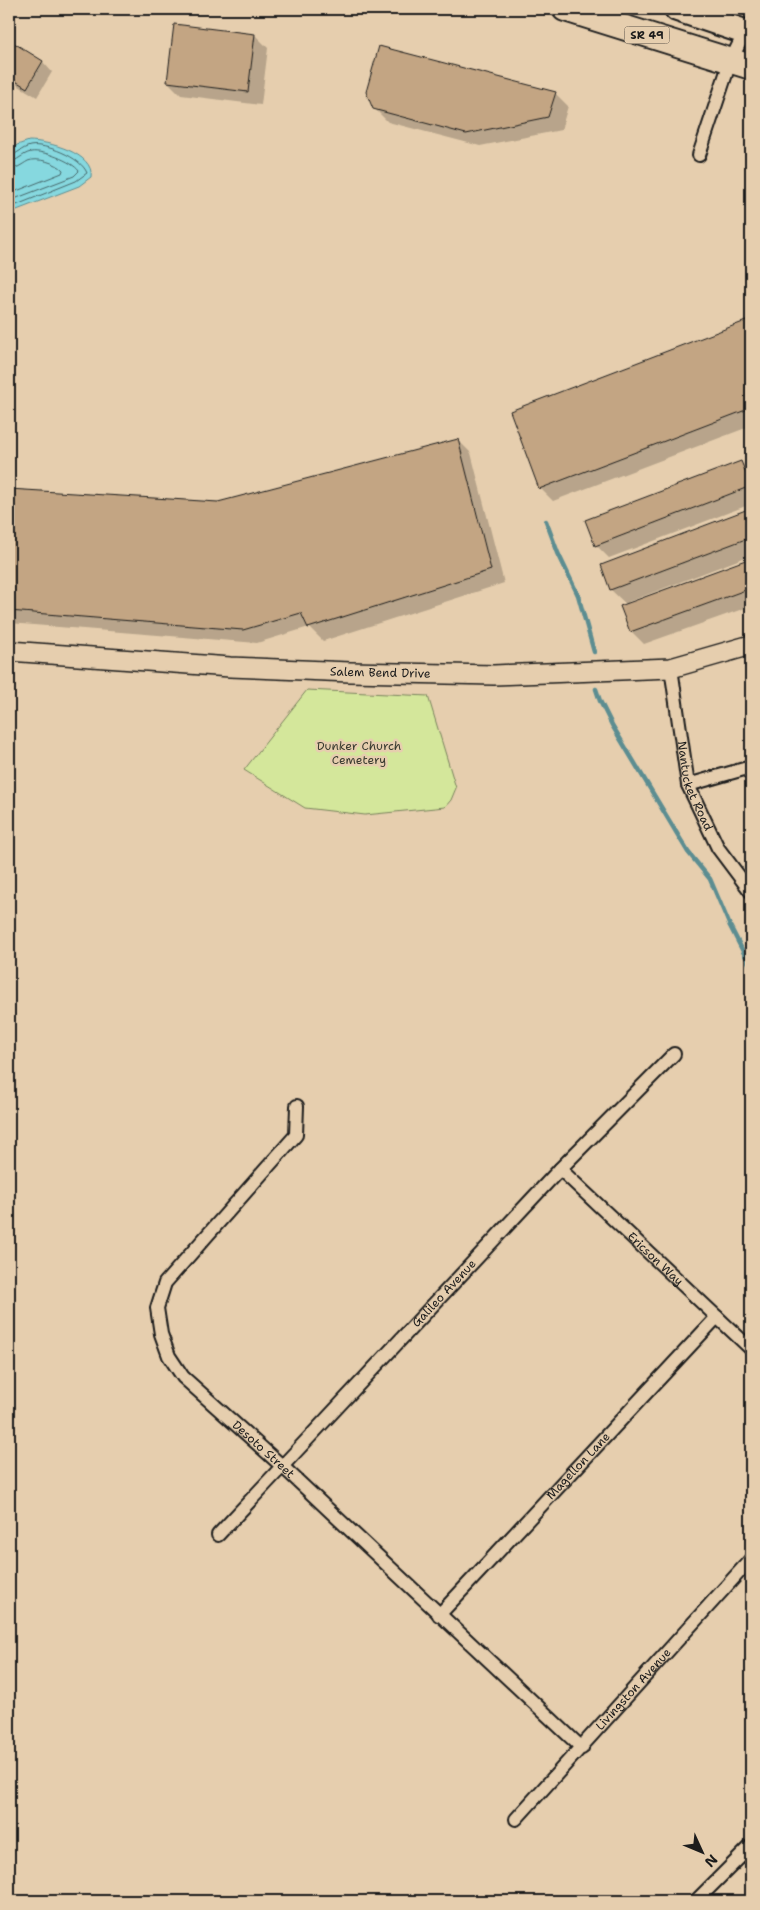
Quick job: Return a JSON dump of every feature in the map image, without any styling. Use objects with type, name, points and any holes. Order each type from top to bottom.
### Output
[{"type":"highway","name":"SR 49","points":[[565,9],[744,62]]},
{"type":"highway","points":[[677,9],[748,33]]},
{"type":"street","points":[[699,155],[744,62],[748,33]]},
{"type":"street","name":"Salem Bend Drive","points":[[9,651],[230,667],[350,672],[494,674],[670,668],[751,645]]},
{"type":"street","name":"Nantucket Road","points":[[670,668],[688,785],[718,848],[751,892]]},
{"type":"street","points":[[688,785],[751,767]]},
{"type":"street","name":"Galileo Avenue","points":[[218,1535],[560,1169],[674,1054]]},
{"type":"street","name":"Desoto Street","points":[[297,1106],[296,1135],[165,1283],[157,1308],[161,1334],[170,1356],[183,1377],[282,1466],[582,1748]]},
{"type":"street","name":"Ericson Way","points":[[560,1169],[751,1349]]},
{"type":"street","name":"Magellon Lane","points":[[439,1614],[717,1317]]},
{"type":"street","name":"Livingston Avenue","points":[[516,1819],[751,1559]]},
{"type":"street","points":[[696,1901],[751,1846]]},
{"type":"green space","name":"Dunker Church Cemetery","points":[[307,690],[428,696],[456,788],[451,800],[445,807],[365,815],[305,808],[244,770]]},
{"type":"water","points":[[29,141],[58,146],[78,155],[86,161],[91,177],[79,186],[9,213],[9,152],[17,145]]},
{"type":"building","points":[[174,24],[255,34],[248,92],[167,82]]},
{"type":"building","points":[[9,40],[43,61],[27,88],[9,77]]},
{"type":"building","points":[[379,46],[556,92],[548,117],[466,134],[373,109],[366,92]]},
{"type":"building","points":[[751,319],[751,408],[539,489],[510,411]]},
{"type":"building","points":[[458,439],[491,570],[308,628],[301,613],[243,630],[9,611],[9,489],[218,502]]},
{"type":"building","points":[[741,461],[751,486],[595,546],[585,520]]},
{"type":"building","points":[[751,508],[751,537],[610,590],[601,565]]},
{"type":"building","points":[[751,558],[751,588],[630,632],[620,606]]},
{"type":"waterway","points":[[546,521],[558,553],[578,595],[594,652]]},
{"type":"waterway","points":[[596,689],[612,725],[688,852],[710,879],[730,926],[751,967]]}]
